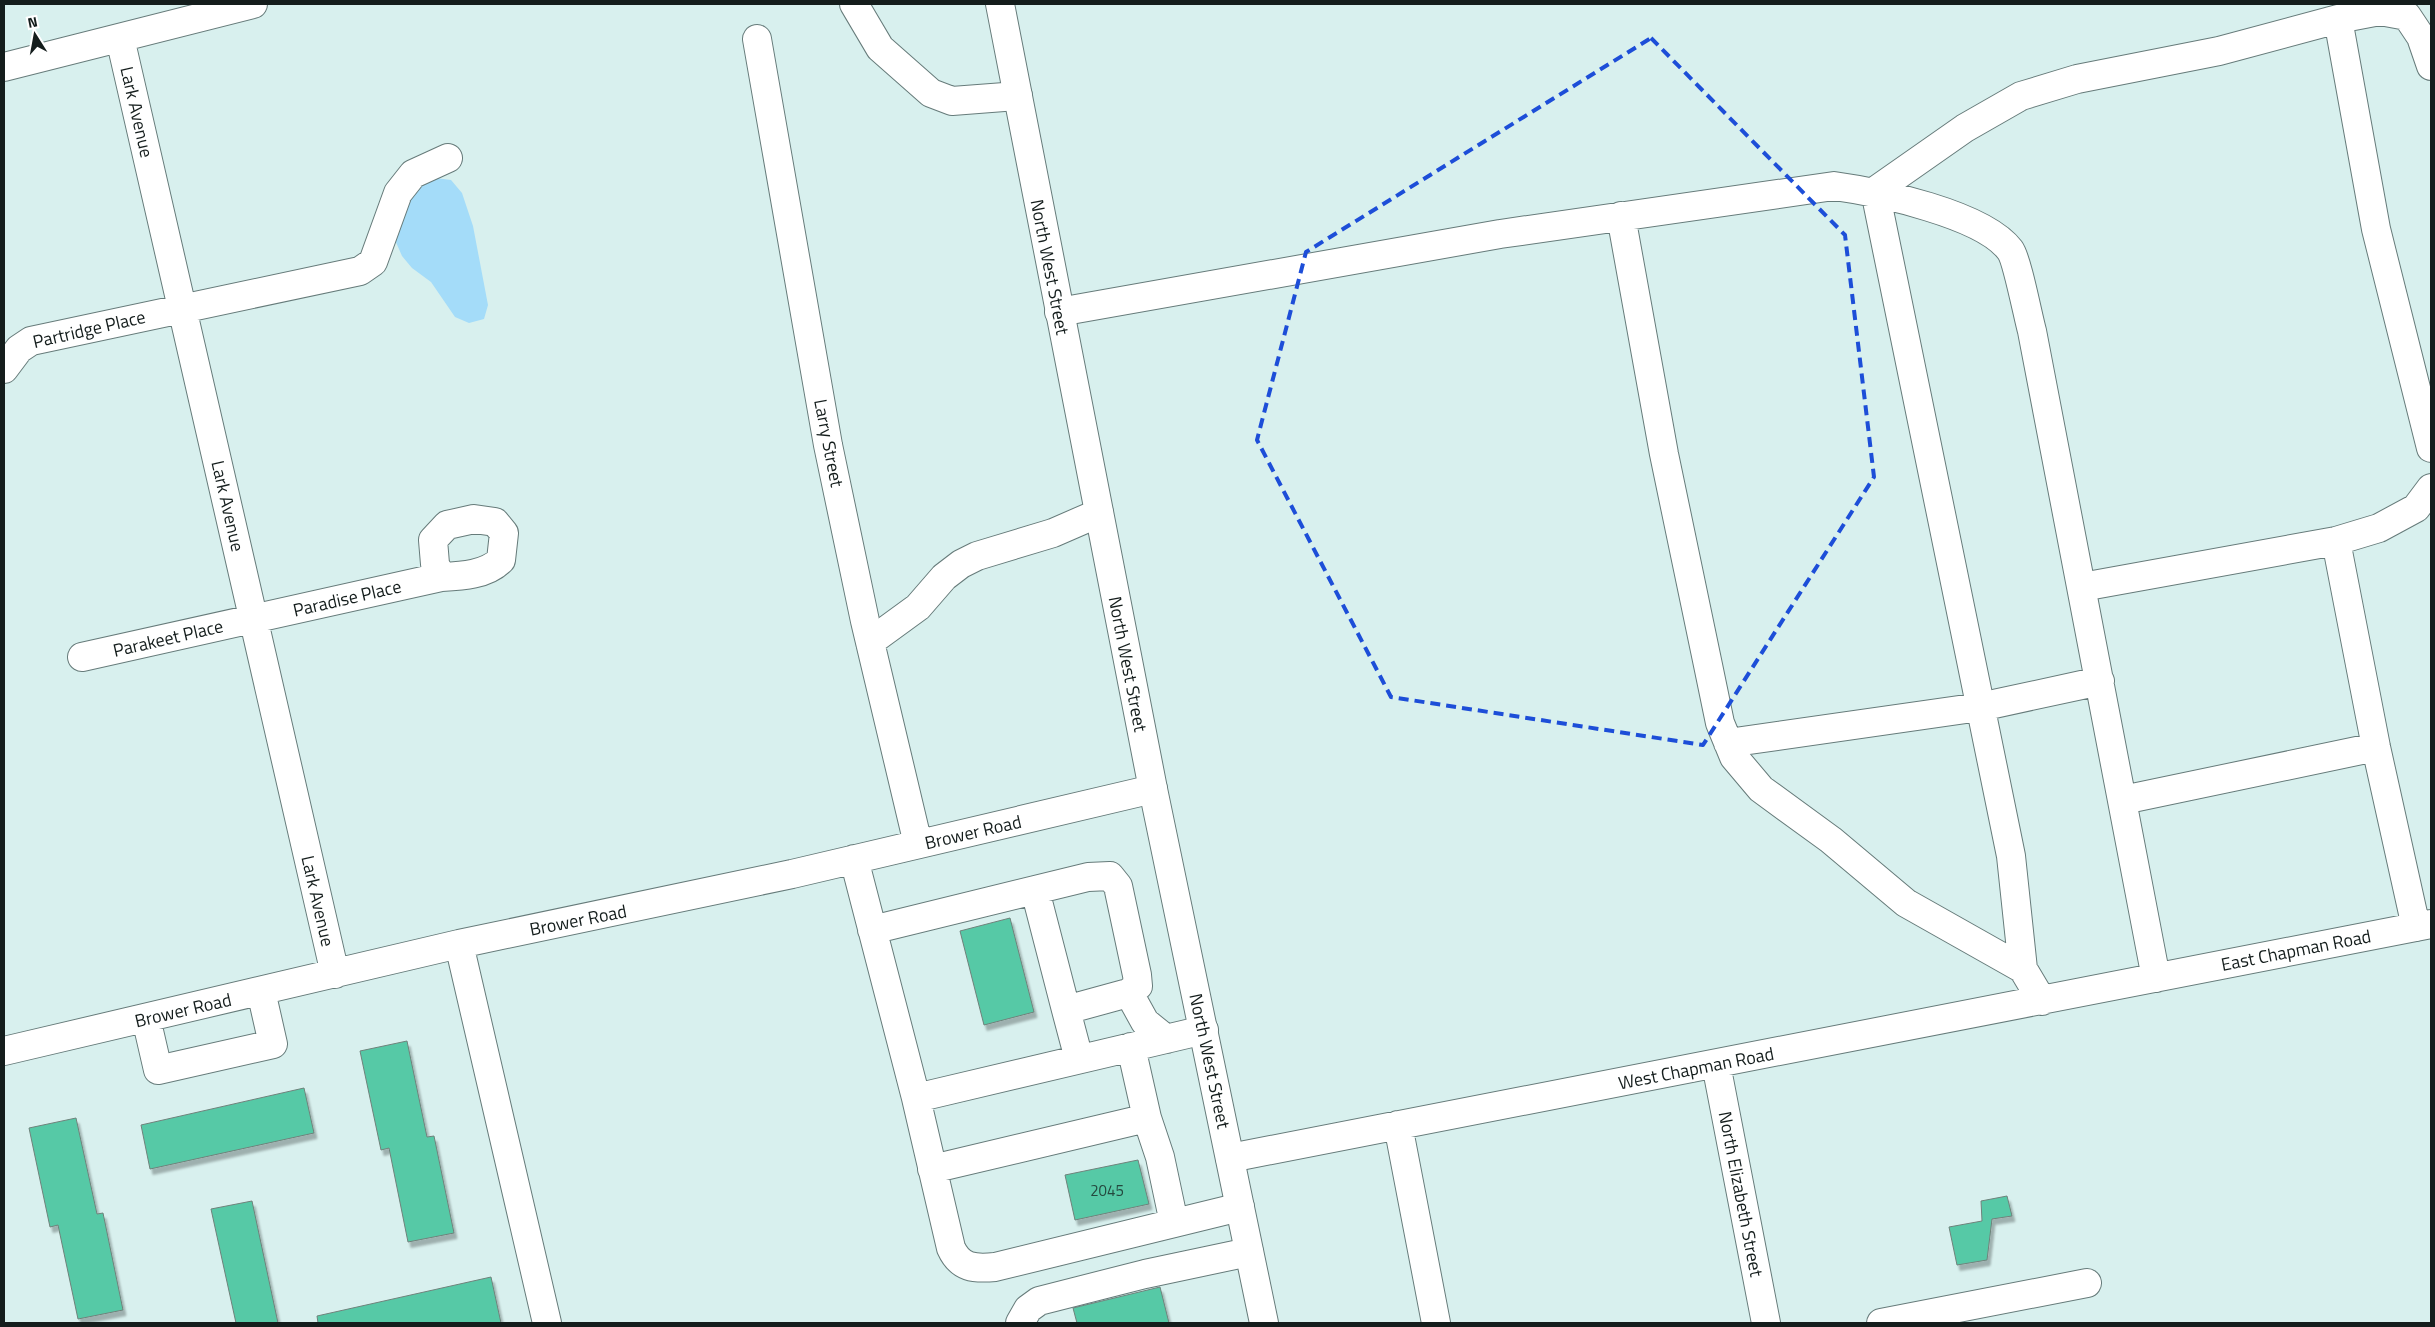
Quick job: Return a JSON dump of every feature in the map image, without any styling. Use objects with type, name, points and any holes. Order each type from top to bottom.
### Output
[{"type":"street","points":[[4,67],[254,4]]},
{"type":"street","points":[[854,4],[880,48],[931,93],[952,101],[1018,96]]},
{"type":"street","name":"North West Street","points":[[1000,4],[1152,789],[1264,1323]]},
{"type":"street","points":[[1875,191],[1965,128],[2021,96],[2078,79],[2219,51],[2338,19],[2380,10],[2407,16],[2420,37],[2431,66]]},
{"type":"street","points":[[2338,19],[2376,229],[2431,448]]},
{"type":"street","name":"Lark Avenue","points":[[120,38],[335,974]]},
{"type":"street","name":"Larry Street","points":[[756,39],[828,445],[870,642],[918,844]]},
{"type":"street","name":"Partridge Place","points":[[10,357],[182,307],[360,270],[372,262],[398,192],[413,174],[448,158]]},
{"type":"street","points":[[1059,312],[1288,270],[1620,216],[1834,186],[1875,191],[1976,223],[1996,237],[2011,251],[2032,331],[2159,978]]},
{"type":"street","points":[[1875,191],[2011,856],[2023,970],[2042,1000]]},
{"type":"street","points":[[1620,216],[1664,454],[1720,723],[1734,756],[1762,789],[1831,840],[1906,902],[2023,970]]},
{"type":"street","points":[[2082,587],[2336,541],[2380,528],[2416,508],[2431,488]]},
{"type":"street","points":[[870,642],[918,607],[944,576],[961,564],[977,556],[1053,533],[1099,513]]},
{"type":"street","points":[[2336,541],[2376,747],[2423,925]]},
{"type":"street","name":"Paradise Place","points":[[254,619],[441,577]]},
{"type":"street","name":"Parakeet Place","points":[[82,657],[254,619]]},
{"type":"street","points":[[1728,744],[1980,706],[2100,681]]},
{"type":"street","points":[[2123,800],[2376,747]]},
{"type":"street","name":"Brower Road","points":[[4,1051],[460,944],[654,904],[1152,789]]},
{"type":"street","points":[[854,859],[916,1098],[947,1236],[955,1257],[962,1264],[970,1267],[995,1267],[1240,1207]]},
{"type":"street","points":[[872,930],[1100,875],[1110,876],[1118,886],[1138,975],[1138,986],[1129,992],[1066,1010]]},
{"type":"street","points":[[1035,890],[1079,1059]]},
{"type":"street","name":"East Chapman Road","points":[[2159,978],[2423,925]]},
{"type":"street","points":[[460,944],[547,1323]]},
{"type":"street","name":"West Chapman Road","points":[[1230,1158],[2159,978]]},
{"type":"street","points":[[146,1018],[158,1070],[273,1044],[261,991]]},
{"type":"street","points":[[1129,992],[1145,1022],[1166,1039]]},
{"type":"street","points":[[916,1098],[1204,1030]]},
{"type":"street","points":[[1131,1047],[1147,1118],[1160,1157],[1174,1223]]},
{"type":"street","name":"North Elizabeth Street","points":[[1716,1064],[1766,1323]]},
{"type":"street","points":[[932,1168],[1147,1118]]},
{"type":"street","points":[[1398,1125],[1436,1323]]},
{"type":"street","points":[[1020,1323],[1028,1309],[1039,1301],[1145,1274],[1249,1252]]},
{"type":"street","points":[[1881,1323],[2087,1283]]},
{"type":"highlighted area","points":[[1651,38],[1845,235],[1874,477],[1703,745],[1391,697],[1257,440],[1306,252]]},
{"type":"water","points":[[427,177],[451,180],[462,193],[473,226],[488,305],[484,319],[469,323],[455,317],[431,282],[412,268],[402,256],[395,240],[394,218]]},
{"type":"building","points":[[1010,918],[1034,1012],[984,1025],[960,931]]},
{"type":"building","points":[[407,1041],[427,1137],[434,1136],[454,1233],[408,1242],[389,1148],[381,1150],[360,1051]]},
{"type":"building","points":[[304,1088],[314,1133],[150,1169],[141,1125]]},
{"type":"building","points":[[76,1118],[97,1214],[103,1213],[123,1310],[78,1319],[58,1225],[50,1227],[29,1128]]},
{"type":"building","points":[[1138,1160],[1149,1204],[1075,1220],[1065,1175]]},
{"type":"building","points":[[2007,1196],[2012,1216],[1992,1219],[1987,1260],[1957,1265],[1949,1227],[1982,1221],[1981,1201]]},
{"type":"building","points":[[252,1201],[278,1323],[236,1323],[211,1209]]},
{"type":"building","points":[[491,1277],[501,1323],[318,1323],[317,1316]]},
{"type":"building","points":[[1160,1287],[1169,1323],[1077,1323],[1073,1308]]}]
